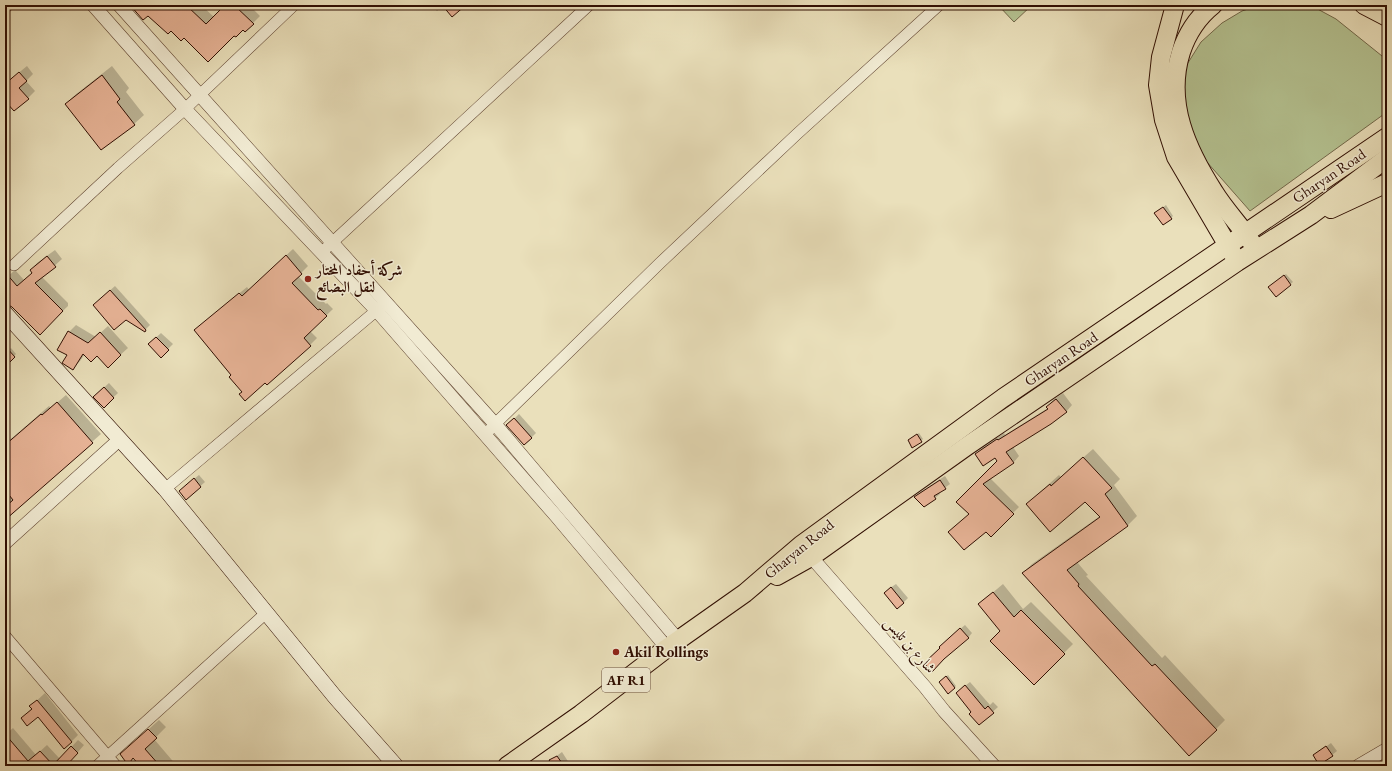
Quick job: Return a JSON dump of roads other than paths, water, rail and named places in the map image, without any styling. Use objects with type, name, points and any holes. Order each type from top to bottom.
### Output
[{"type":"highway","points":[[1175,5],[1161,57],[1158,85],[1164,120],[1176,157],[1237,262]]},
{"type":"highway","points":[[1213,5],[1194,25],[1184,42],[1176,66],[1175,94],[1177,110],[1188,146],[1214,193],[1256,248]]},
{"type":"highway","points":[[1364,5],[1387,17]]},
{"type":"highway","name":"Gharyan Road","points":[[806,551],[1003,398],[1387,137]]},
{"type":"highway","name":"Gharyan Road","points":[[507,766],[581,714],[673,644],[745,593],[806,551],[967,446],[1256,248],[1311,215],[1387,158]]},
{"type":"highway","points":[[1311,215],[1339,206],[1387,183]]},
{"type":"main road","points":[[5,313],[165,488],[335,697],[396,766]]},
{"type":"street","points":[[5,8],[8,5]]},
{"type":"street","points":[[93,5],[185,109],[322,252],[382,306],[495,424],[673,644]]},
{"type":"street","points":[[119,5],[333,242],[485,435],[673,644]]},
{"type":"street","points":[[14,265],[118,168],[185,109],[294,5]]},
{"type":"street","points":[[322,252],[589,5]]},
{"type":"street","points":[[485,435],[660,263],[796,134],[939,5]]},
{"type":"street","points":[[165,488],[382,306]]},
{"type":"street","points":[[5,543],[120,439]]},
{"type":"street","name":"شارع بن تليس","points":[[806,551],[925,687],[944,711],[994,766]]},
{"type":"street","points":[[97,766],[266,613]]},
{"type":"street","points":[[5,636],[116,766]]},
{"type":"street","points":[[1358,766],[1387,749]]},
{"type":"place","name":"شركة أحفاد المختار لنقل البضائع","points":[[308,279]]},
{"type":"place","name":"Akil Rollings","points":[[616,652]]}]
